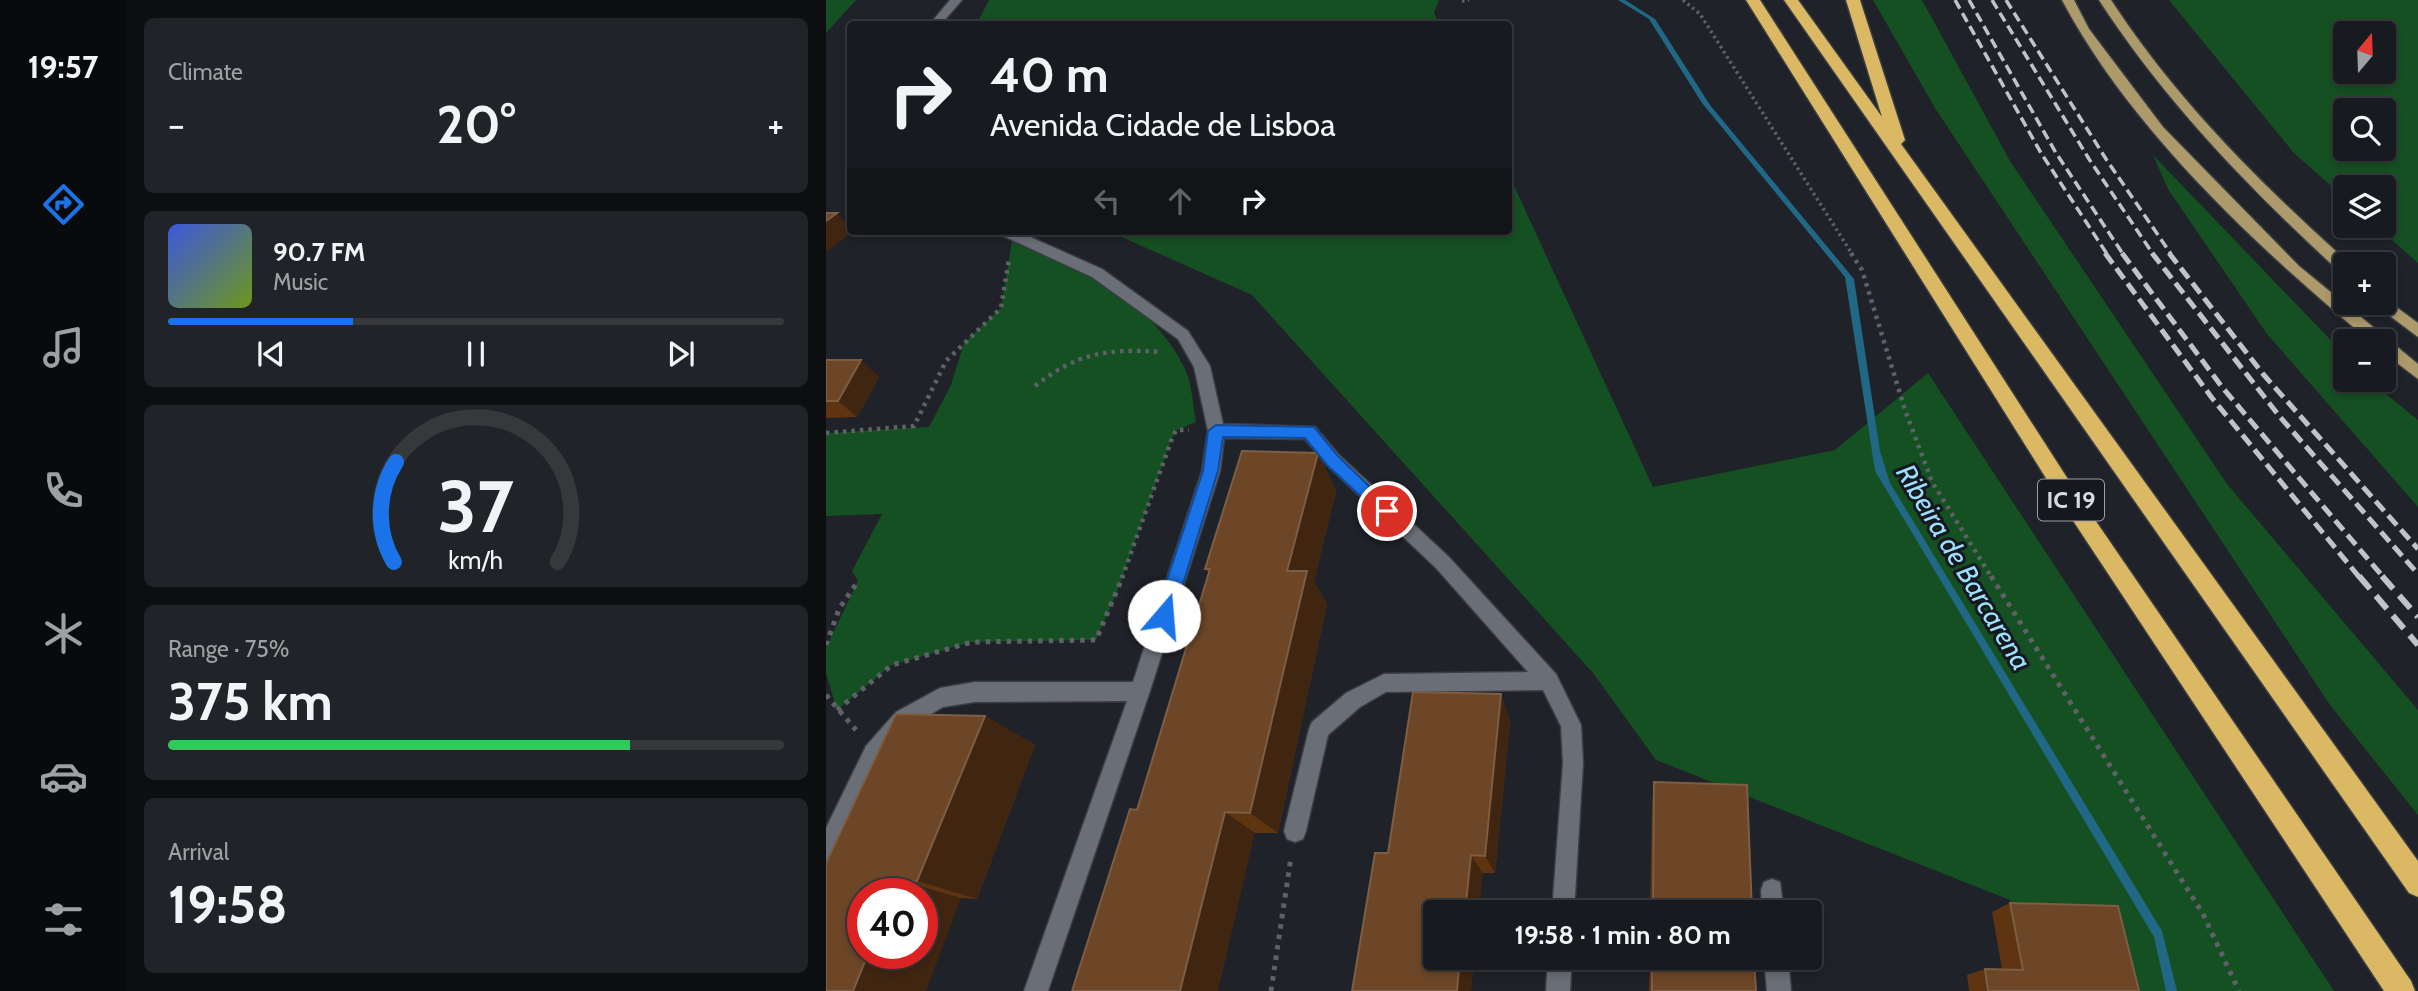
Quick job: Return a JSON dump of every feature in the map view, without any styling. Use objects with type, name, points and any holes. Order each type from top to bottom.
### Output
[{"type":"highway","name":"IC 19","points":[[1753,0],[2073,504],[2402,991]]},
{"type":"highway","name":"IC 19","points":[[1791,0],[2418,884]]},
{"type":"highway","points":[[1853,0],[1903,158]]},
{"type":"main road","points":[[2068,0],[2084,30],[2158,130],[2294,270],[2364,329]]},
{"type":"main road","points":[[2105,0],[2180,104],[2263,195],[2333,257]]},
{"type":"main road","points":[[2396,313],[2418,331]]},
{"type":"main road","points":[[2396,355],[2418,373]]},
{"type":"street","points":[[937,21],[956,0]]},
{"type":"street","points":[[1013,235],[1097,273],[1183,335],[1202,366],[1216,431],[1211,471],[1140,691],[1036,991]]},
{"type":"street","points":[[1216,431],[1309,432],[1333,460],[1442,562],[1549,681],[1571,724],[1573,763],[1564,900]]},
{"type":"street","points":[[1295,831],[1319,729],[1353,700],[1384,683],[1549,681]]},
{"type":"street","points":[[826,852],[873,753],[903,719],[940,698],[975,692],[1140,691]]},
{"type":"street","points":[[1558,991],[1559,970]]},
{"type":"street","points":[[1777,970],[1779,991]]},
{"type":"path","points":[[1462,1],[1469,0]]},
{"type":"path","points":[[1684,0],[1700,14],[1862,270],[1905,410],[1932,482],[2203,915],[2239,991]]},
{"type":"path","points":[[826,433],[914,426],[946,361],[1001,308],[1010,255]]},
{"type":"path","points":[[1035,386],[1066,363],[1101,353],[1131,349],[1164,352]]},
{"type":"path","points":[[837,710],[892,665],[972,642],[1096,640],[1117,592],[1177,430],[1216,431]]},
{"type":"path","points":[[826,645],[839,609],[858,581]]},
{"type":"path","points":[[826,695],[873,753]]},
{"type":"path","points":[[1271,991],[1295,831]]},
{"type":"green space","points":[[826,0],[856,0],[826,33]]},
{"type":"green space","points":[[989,0],[1439,0],[1434,13],[1438,21],[978,21]]},
{"type":"green space","points":[[1873,0],[1922,0],[2010,161],[2227,484],[2418,710],[2418,815],[2330,705],[1935,108]]},
{"type":"green space","points":[[2169,0],[2418,0],[2418,263],[2390,238],[2396,238],[2396,175],[2333,175],[2333,187],[2294,153]]},
{"type":"green space","points":[[2153,155],[2333,342],[2333,392],[2384,392],[2418,420],[2418,507],[2267,334],[2168,189]]},
{"type":"green space","points":[[1512,182],[1653,487],[1835,450],[1928,373],[2334,991],[2043,991],[2010,900],[1656,760],[1593,673],[1252,295],[1117,235],[1512,235]]},
{"type":"green space","points":[[1012,241],[1088,275],[1134,306],[1154,324],[1185,369],[1196,422],[1177,430],[1171,441],[1117,592],[1096,640],[972,642],[892,665],[837,710],[826,673],[826,648],[858,581],[852,571],[882,514],[826,516],[826,433],[929,427],[951,385],[964,343],[1001,308]]},
{"type":"water","points":[[1618,0],[1625,0],[1655,19],[1710,105],[1854,279],[1880,451],[1890,483],[2162,931],[2177,991],[2166,991],[2154,937],[1875,471],[1845,277],[1702,103],[1649,19]]},
{"type":"building","points":[[826,213],[837,213],[826,221]]},
{"type":"building","points":[[826,360],[861,360],[838,401],[826,401]]},
{"type":"building","points":[[1242,451],[1318,453],[1287,571],[1307,571],[1250,813],[1225,812],[1180,991],[1072,991],[1130,809],[1137,810],[1210,569],[1205,569]]},
{"type":"building","points":[[1413,692],[1501,694],[1485,856],[1471,855],[1466,900],[1423,900],[1423,970],[1459,970],[1457,991],[1352,991],[1375,853],[1388,853]]},
{"type":"building","points":[[896,714],[985,716],[918,878],[847,878],[847,969],[862,969],[853,991],[826,991],[826,863]]},
{"type":"building","points":[[1654,782],[1747,785],[1752,900],[1653,900]]},
{"type":"building","points":[[2010,903],[2118,906],[2139,991],[1988,991],[1985,969],[2023,970]]},
{"type":"building","points":[[1652,970],[1755,970],[1756,991],[1652,991]]},
{"type":"railway","points":[[1955,0],[2041,153],[2107,254]]},
{"type":"railway","points":[[1969,0],[2056,153],[2123,254]]},
{"type":"railway","points":[[1992,0],[2089,159],[2153,254]]},
{"type":"railway","points":[[2006,0],[2106,159],[2171,254]]},
{"type":"railway","points":[[2105,253],[2212,398],[2360,578]]},
{"type":"railway","points":[[2122,253],[2222,387],[2384,578]]},
{"type":"railway","points":[[2152,253],[2280,417],[2418,574]]},
{"type":"railway","points":[[2169,253],[2263,374],[2418,549]]},
{"type":"railway","points":[[2359,576],[2418,645]]},
{"type":"railway","points":[[2382,576],[2418,617]]},
{"type":"route","points":[[1164,616],[1211,471],[1216,431],[1309,432],[1333,460],[1387,511]]},
{"type":"water label","name":"Ribeira de Barcarena","points":[[1964,567]]}]
